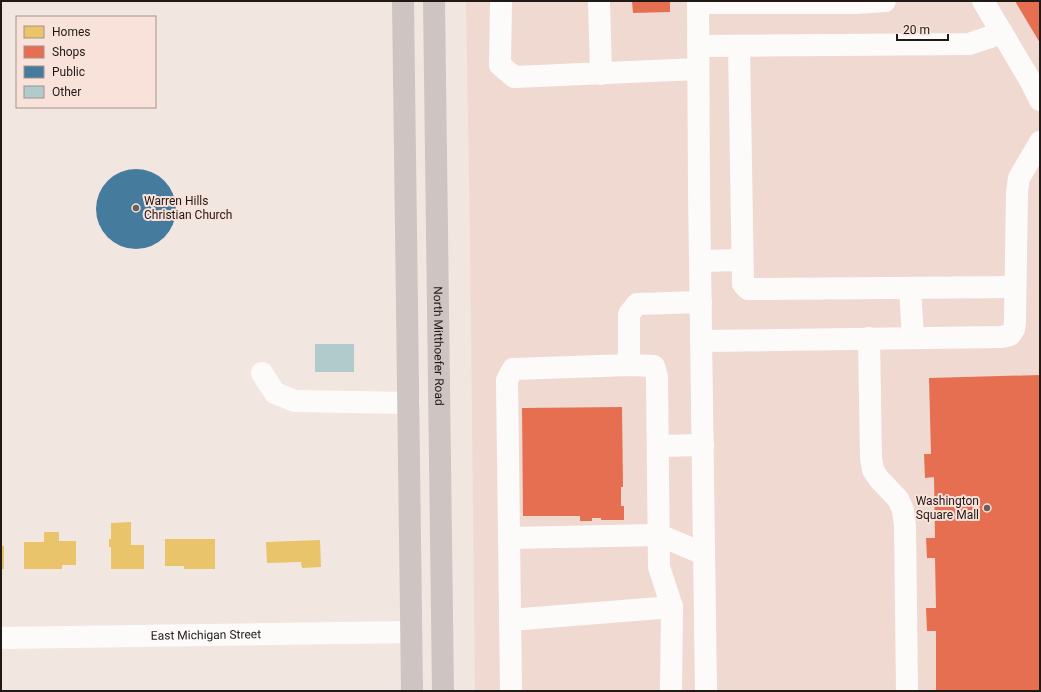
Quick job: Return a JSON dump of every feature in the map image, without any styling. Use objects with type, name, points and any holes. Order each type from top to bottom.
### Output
[{"type":"main road","points":[[403,1],[412,691]]},
{"type":"main road","name":"North Mitthoefer Road","points":[[434,1],[443,691]]},
{"type":"street","points":[[501,1],[500,65],[514,77],[698,69]]},
{"type":"street","points":[[599,1],[601,74]]},
{"type":"street","points":[[706,691],[701,302],[700,261],[694,190],[698,69],[698,2],[856,3],[885,1]]},
{"type":"street","points":[[983,1],[1030,80],[1040,100]]},
{"type":"street","points":[[698,46],[969,44],[1002,33]]},
{"type":"street","points":[[740,46],[742,260],[743,284],[748,289],[1015,287]]},
{"type":"street","points":[[701,341],[1010,335],[1014,329],[1015,322],[1017,192],[1019,178],[1040,142]]},
{"type":"street","points":[[700,261],[742,260]]},
{"type":"street","points":[[910,288],[913,338]]},
{"type":"street","points":[[629,365],[629,314],[637,304],[701,302]]},
{"type":"street","points":[[869,338],[871,458],[873,470],[879,479],[898,499],[903,510],[905,526],[907,691]]},
{"type":"street","points":[[511,691],[507,380],[513,368],[629,365],[654,366],[657,377],[659,567],[672,607],[671,691]]},
{"type":"street","points":[[262,373],[275,394],[295,401],[409,403]]},
{"type":"street","points":[[658,446],[703,445]]},
{"type":"street","points":[[509,538],[659,535],[704,554]]},
{"type":"street","points":[[510,620],[672,607]]},
{"type":"street","name":"East Michigan Street","points":[[1,638],[411,632]]},
{"type":"shaded area","name":"Washington Square Mall","points":[[466,1],[1040,1],[1040,691],[475,691]]},
{"type":"building: Homes","points":[[131,522],[131,545],[144,545],[144,569],[111,569],[111,547],[109,547],[109,539],[111,539],[111,523]]},
{"type":"building: Homes","points":[[44,532],[59,532],[59,541],[76,541],[76,565],[62,565],[62,569],[24,569],[24,542],[44,542]]},
{"type":"building: Homes","points":[[165,539],[215,539],[215,569],[184,569],[184,566],[165,566]]},
{"type":"building: Homes","points":[[320,540],[321,567],[302,568],[301,562],[267,563],[266,542]]},
{"type":"building: Homes","points":[[1,546],[4,546],[4,569],[1,569]]},
{"type":"building: Shops","points":[[632,1],[670,1],[670,12],[633,13]]},
{"type":"building: Shops","points":[[1015,1],[1040,1],[1040,43]]},
{"type":"building: Shops","name":"Washington Square Mall","points":[[1040,375],[1040,691],[936,691],[936,631],[927,631],[926,608],[936,608],[935,558],[927,558],[926,538],[935,538],[934,477],[925,478],[924,454],[931,454],[929,378]]},
{"type":"building: Shops","points":[[622,407],[623,487],[621,487],[621,506],[624,506],[624,520],[601,520],[601,518],[592,518],[592,521],[580,521],[580,516],[523,516],[522,408]]},
{"type":"building: Public","name":"Warren Hills Christian Church","points":[[136,169],[151,172],[164,181],[173,194],[176,209],[173,224],[164,237],[151,246],[136,249],[121,246],[108,237],[99,224],[96,209],[99,194],[108,181],[121,172]]},
{"type":"building: Other","points":[[315,344],[354,344],[354,372],[315,372]]},
{"type":"place","name":"Warren Hills Christian Church","points":[[136,208]]},
{"type":"place","name":"Washington Square Mall","points":[[987,508]]}]
